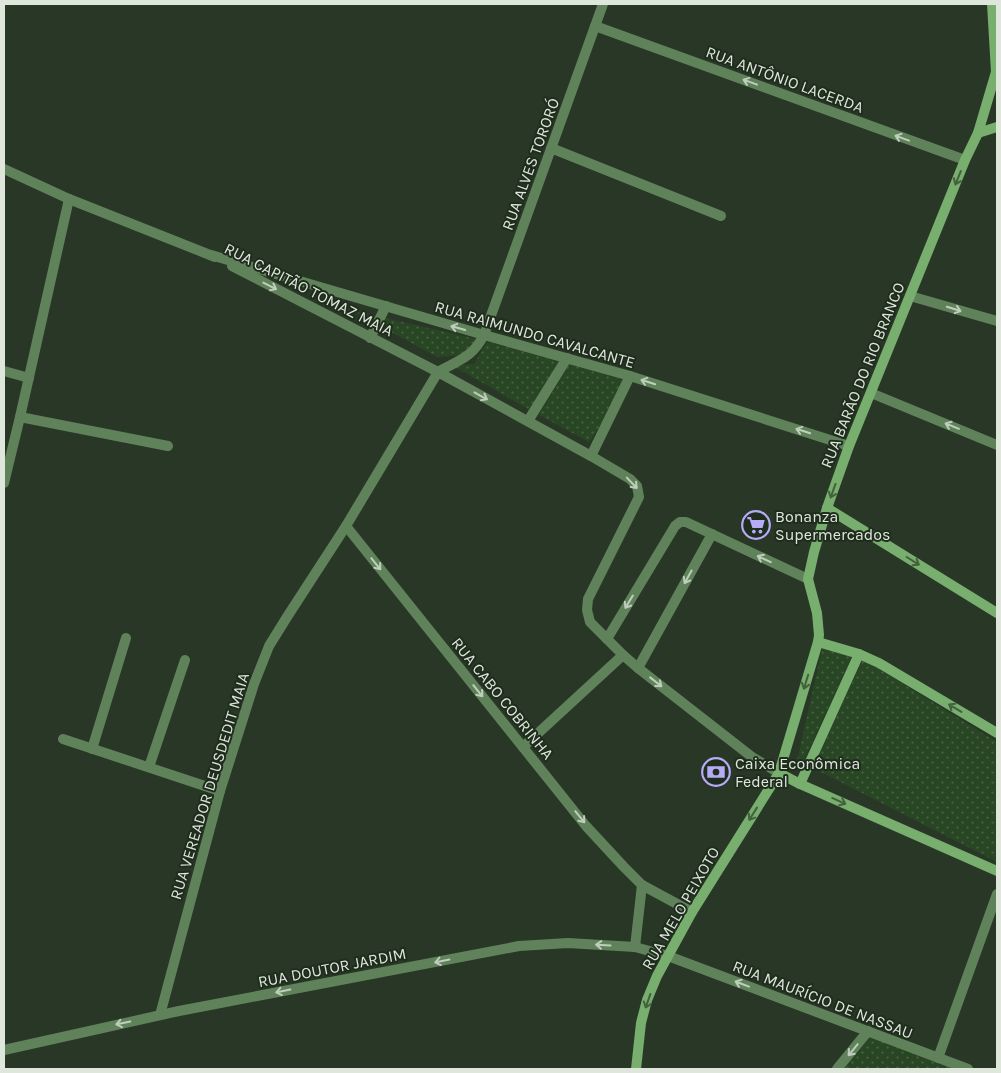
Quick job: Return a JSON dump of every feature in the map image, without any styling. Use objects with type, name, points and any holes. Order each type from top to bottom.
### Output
[{"type":"main road","name":"RUA BARÃO DO RIO BRANCO","points":[[818,639],[817,613],[808,579],[814,552],[849,446],[965,160],[978,134],[996,72],[992,4]]},
{"type":"main road","points":[[978,134],[997,127]]},
{"type":"main road","points":[[827,508],[997,613]]},
{"type":"main road","points":[[818,639],[879,662],[997,733]]},
{"type":"main road","name":"RUA MELO PEIXOTO","points":[[636,1069],[641,1023],[647,1000],[657,976],[692,912],[779,773],[818,639]]},
{"type":"main road","points":[[800,784],[859,654]]},
{"type":"main road","points":[[779,773],[997,871]]},
{"type":"street","name":"RUA ALVES TORORÓ","points":[[438,372],[473,352],[484,335],[604,4]]},
{"type":"street","name":"RUA ANTÔNIO LACERDA","points":[[595,26],[965,160]]},
{"type":"street","points":[[551,148],[721,216]]},
{"type":"street","name":"RUA CAPITÃO TOMAZ MAIA","points":[[4,169],[69,199],[211,255],[438,372],[630,479],[637,486],[639,497],[588,599],[587,610],[590,622],[607,639]]},
{"type":"street","points":[[4,483],[69,199]]},
{"type":"street","name":"RUA RAIMUNDO CAVALCANTE","points":[[211,255],[630,376],[849,446]]},
{"type":"street","points":[[910,296],[997,321]]},
{"type":"street","points":[[370,338],[386,306]]},
{"type":"street","points":[[528,421],[567,358]]},
{"type":"street","points":[[4,371],[29,378]]},
{"type":"street","name":"RUA VEREADOR DEUSDEDIT MAIA","points":[[160,1015],[220,791],[254,684],[269,646],[346,526],[438,372]]},
{"type":"street","points":[[591,456],[630,376]]},
{"type":"street","points":[[871,393],[997,445]]},
{"type":"street","points":[[20,417],[168,446]]},
{"type":"street","points":[[779,773],[752,756],[638,668],[607,639],[675,526],[680,522],[686,522],[808,579]]},
{"type":"street","name":"RUA CABO COBRINHA","points":[[346,526],[586,826],[642,885],[692,912]]},
{"type":"street","points":[[638,668],[712,534]]},
{"type":"street","points":[[92,749],[126,638]]},
{"type":"street","points":[[523,747],[623,656]]},
{"type":"street","points":[[148,767],[185,660]]},
{"type":"street","points":[[63,739],[220,791]]},
{"type":"street","points":[[636,947],[642,885]]},
{"type":"street","points":[[938,1058],[997,894]]},
{"type":"street","name":"RUA DOUTOR JARDIM","points":[[4,1050],[160,1015],[519,946],[568,943],[636,947],[668,956]]},
{"type":"street","name":"RUA MAURÍCIO DE NASSAU","points":[[668,956],[968,1069]]},
{"type":"street","points":[[838,1069],[868,1031]]},
{"type":"green space","points":[[351,310],[476,339],[467,355],[437,357]]},
{"type":"green space","points":[[487,342],[560,360],[530,410],[453,366],[474,364]]},
{"type":"green space","points":[[570,363],[623,380],[615,405],[589,442],[539,415]]},
{"type":"green space","points":[[822,649],[852,656],[803,762],[797,761]]},
{"type":"green space","points":[[863,659],[997,742],[997,862],[813,768]]},
{"type":"green space","points":[[869,1036],[959,1069],[843,1069]]},
{"type":"place","name":"Bonanza Supermercados","points":[[756,525]]},
{"type":"place","name":"Caixa Econômica Federal","points":[[716,772]]}]
